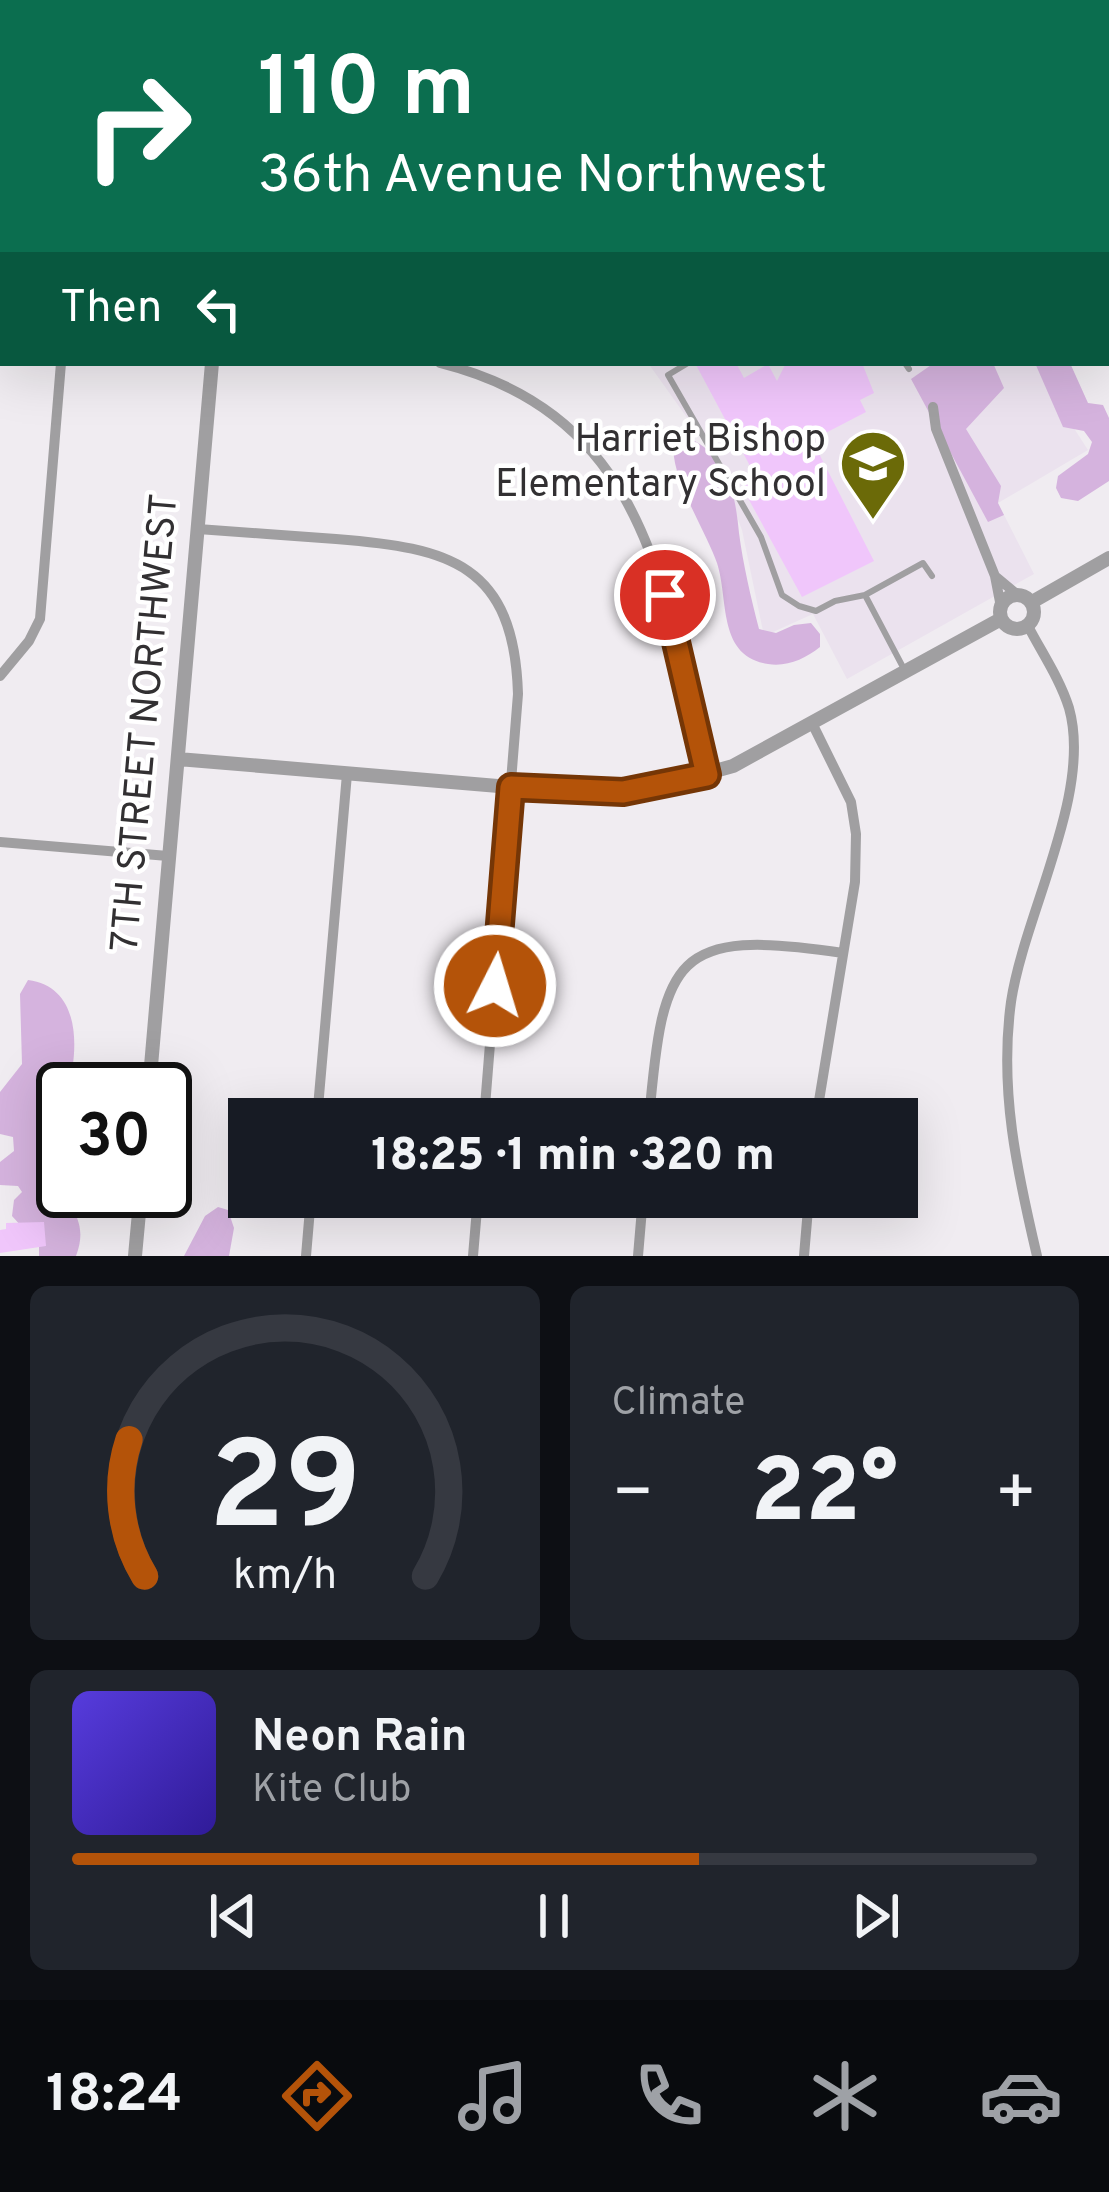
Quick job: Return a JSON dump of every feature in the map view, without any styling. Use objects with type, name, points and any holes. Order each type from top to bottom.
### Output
[{"type":"street","points":[[0,676],[29,641],[40,619],[61,366]]},
{"type":"street","name":"7TH STREET NORTHWEST","points":[[151,1062],[212,366]]},
{"type":"street","points":[[451,366],[528,397],[579,438],[623,493],[660,577],[707,775]]},
{"type":"street","points":[[933,407],[936,429],[995,576],[1001,613],[1009,628],[1028,626]]},
{"type":"street","points":[[197,529],[404,546],[448,558],[469,570],[500,606],[517,661],[486,1098]]},
{"type":"street","points":[[178,760],[623,792],[707,775],[813,725],[905,671],[1001,613],[1009,597],[1026,599],[1109,558]]},
{"type":"street","points":[[995,576],[1026,599],[1033,615],[1028,626]]},
{"type":"street","points":[[1028,626],[1060,686],[1074,737],[1067,803],[1023,944],[1008,1042],[1011,1140],[1037,1256]]},
{"type":"street","points":[[813,725],[851,802],[854,818],[855,882],[820,1098]]},
{"type":"street","points":[[319,1098],[347,774]]},
{"type":"street","points":[[0,842],[168,856]]},
{"type":"street","points":[[651,1098],[661,1014],[682,970],[713,949],[734,944],[778,943],[843,953]]},
{"type":"street","points":[[135,1256],[139,1218]]},
{"type":"street","points":[[306,1256],[309,1218]]},
{"type":"street","points":[[473,1256],[476,1218]]},
{"type":"street","points":[[638,1256],[641,1218]]},
{"type":"street","points":[[804,1256],[807,1218]]},
{"type":"lane","points":[[683,366],[668,375],[761,537],[782,595],[816,610],[865,595],[923,562],[932,576]]},
{"type":"lane","points":[[865,595],[905,671]]},
{"type":"shaded area","name":"Harriet Bishop Elementary School","points":[[650,366],[1043,366],[1050,391],[1088,450],[998,503],[1034,574],[847,679],[813,614],[764,636],[742,530],[713,454]]},
{"type":"shaded area","points":[[930,366],[994,366],[1004,388],[966,429],[1001,486],[998,503],[1004,515],[988,522],[911,379]]},
{"type":"shaded area","points":[[1036,366],[1071,366],[1088,403],[1103,405],[1109,418],[1109,481],[1078,501],[1061,498],[1056,488],[1058,476],[1088,454],[1092,442],[1084,431],[1063,427]]},
{"type":"shaded area","points":[[687,437],[712,454],[727,477],[759,629],[776,633],[811,623],[820,634],[820,647],[808,655],[789,663],[768,664],[752,659],[733,638],[717,563],[676,467],[675,440]]},
{"type":"shaded area","points":[[28,980],[45,985],[58,994],[72,1022],[73,1062],[36,1062],[36,1218],[77,1218],[80,1242],[76,1256],[39,1256],[39,1231],[23,1228],[12,1216],[14,1200],[22,1192],[18,1186],[0,1185],[0,1162],[14,1151],[13,1137],[0,1134],[0,1092],[22,1064],[20,994]]},
{"type":"shaded area","points":[[218,1207],[228,1210],[234,1228],[229,1256],[184,1256],[205,1216]]},
{"type":"building","points":[[697,366],[738,366],[744,378],[769,366],[777,381],[784,366],[863,366],[874,393],[860,400],[866,412],[812,440],[874,561],[802,597],[742,487],[757,479]]},
{"type":"building","points":[[44,1222],[46,1246],[0,1253],[0,1230],[6,1229],[6,1223]]},
{"type":"place","name":"Harriet Bishop Elementary School","points":[[873,522]]},
{"type":"route","points":[[495,986],[511,787],[623,792],[707,775],[665,595]]}]
